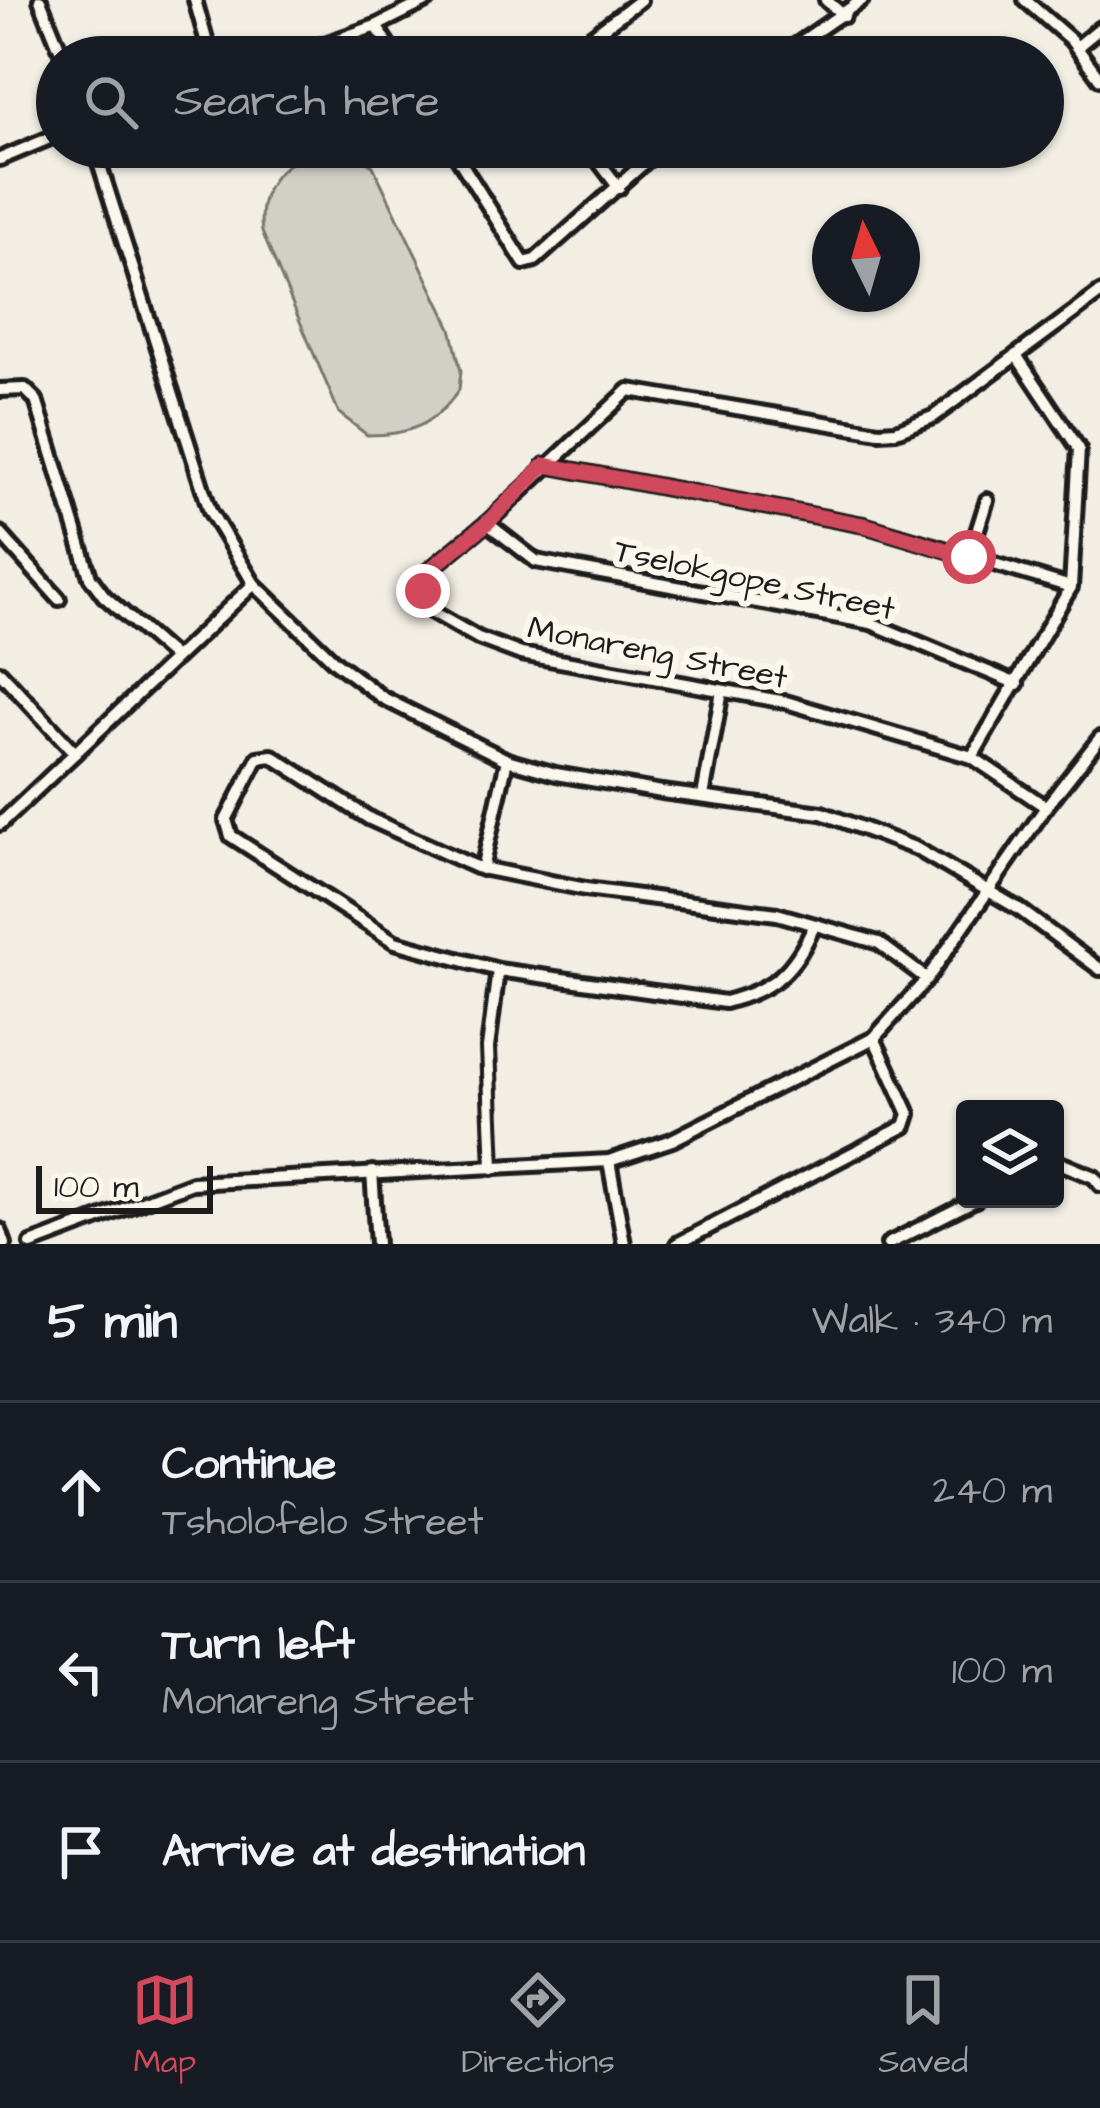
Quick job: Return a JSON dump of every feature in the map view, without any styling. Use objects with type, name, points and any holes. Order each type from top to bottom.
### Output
[{"type":"street","points":[[40,0],[55,36]]},
{"type":"street","points":[[195,0],[205,36]]},
{"type":"street","points":[[348,36],[428,0]]},
{"type":"street","points":[[592,36],[640,0]]},
{"type":"street","points":[[826,0],[844,16]]},
{"type":"street","points":[[812,36],[862,0]]},
{"type":"street","points":[[1025,0],[1078,47],[1100,79]]},
{"type":"street","points":[[376,26],[382,36]]},
{"type":"street","points":[[1078,47],[1100,28]]},
{"type":"street","points":[[0,159],[36,144]]},
{"type":"street","points":[[101,168],[204,495],[254,584],[335,662],[382,698],[507,760],[556,774],[822,813],[917,849],[1071,945],[1100,969]]},
{"type":"street","points":[[464,168],[524,262],[535,260],[640,168]]},
{"type":"street","points":[[604,168],[619,188]]},
{"type":"street","name":"Monareng Street","points":[[1046,808],[972,757],[786,702],[521,654],[478,638],[429,610],[423,591],[427,572],[487,523],[629,390],[887,433],[933,417],[1100,293]]},
{"type":"street","points":[[972,757],[1071,587],[1079,449],[1016,355]]},
{"type":"street","points":[[0,390],[25,388],[36,400],[90,577],[104,596],[175,658]]},
{"type":"street","points":[[545,465],[864,525],[1071,587]]},
{"type":"street","points":[[969,557],[987,500]]},
{"type":"street","name":"Tselokgope Street","points":[[487,523],[536,561],[871,623],[1017,684]]},
{"type":"street","points":[[0,533],[59,599]]},
{"type":"street","points":[[2,819],[254,584]]},
{"type":"street","points":[[0,672],[75,753]]},
{"type":"street","points":[[703,796],[722,691]]},
{"type":"street","points":[[31,1244],[181,1184],[609,1161],[672,1140],[874,1038],[927,979],[1100,738]]},
{"type":"street","points":[[814,926],[794,966],[754,993],[725,1002],[498,970],[386,938],[231,836],[226,820],[258,758],[272,756],[370,819],[482,869],[625,895],[741,906],[879,943],[927,979]]},
{"type":"street","points":[[482,869],[507,760]]},
{"type":"street","points":[[493,1168],[488,1048],[498,970]]},
{"type":"street","points":[[677,1244],[904,1126],[909,1114],[874,1038]]},
{"type":"street","points":[[609,1161],[624,1244]]},
{"type":"street","points":[[1064,1165],[1094,1177],[1100,1185]]},
{"type":"street","points":[[372,1172],[376,1244]]},
{"type":"street","points":[[888,1244],[959,1208]]},
{"type":"street","points":[[0,1230],[5,1244]]},
{"type":"shaded area","points":[[374,168],[451,328],[461,371],[459,390],[420,426],[367,435],[339,413],[262,232],[263,203],[281,170]]},
{"type":"route","points":[[423,591],[427,572],[487,523],[545,465],[864,525],[969,557]]}]
